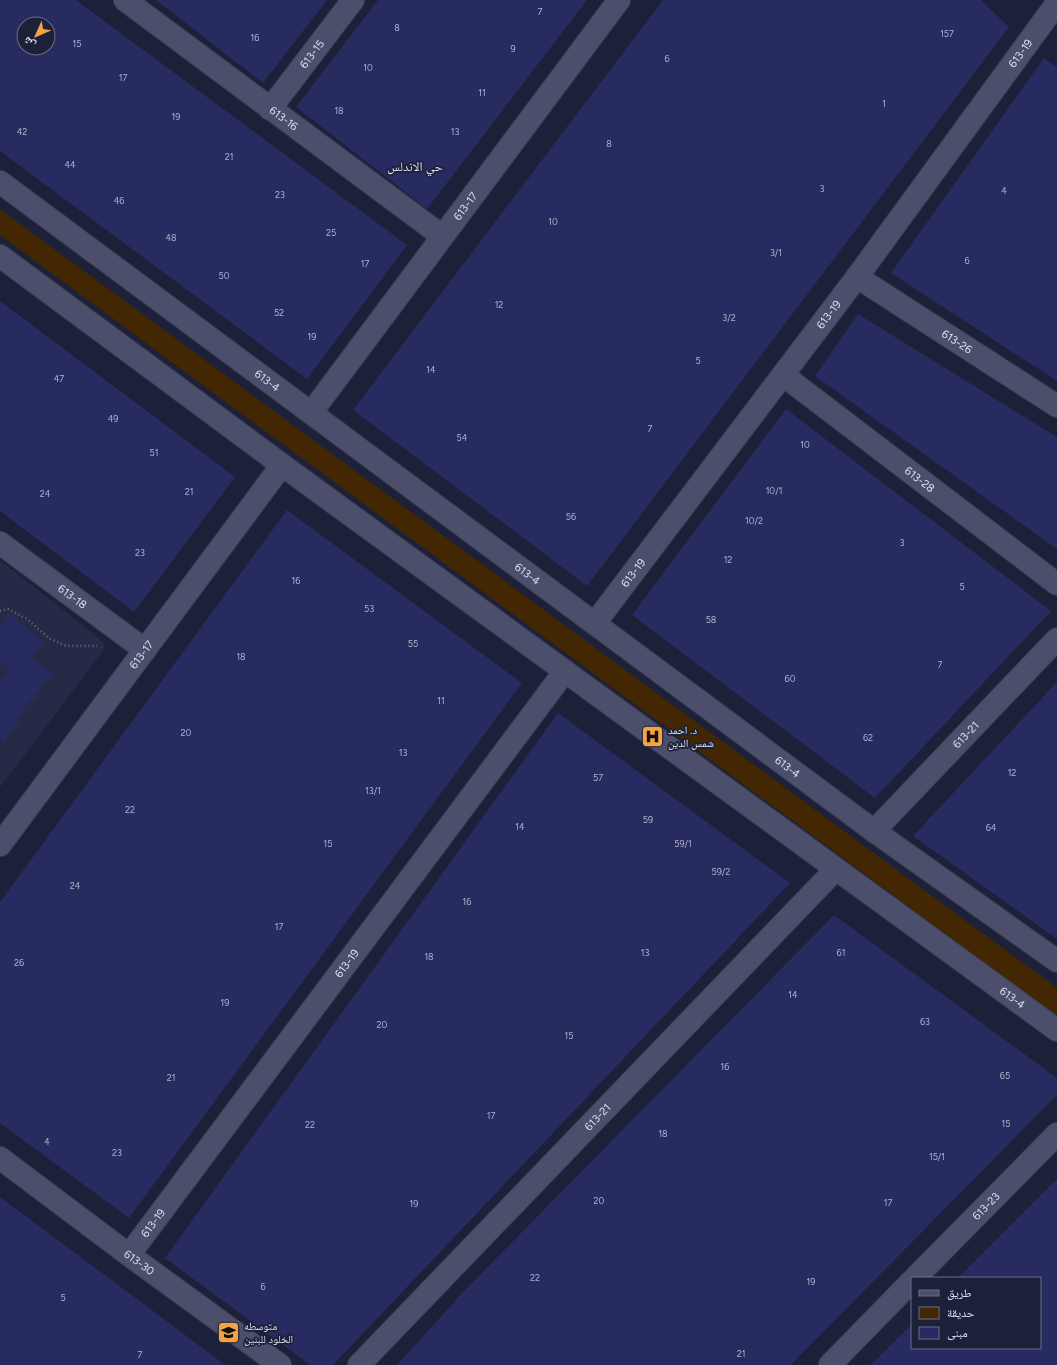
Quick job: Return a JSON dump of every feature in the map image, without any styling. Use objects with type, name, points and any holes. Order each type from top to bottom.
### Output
[{"type":"street","name":"613-16","points":[[125,0],[442,236]]},
{"type":"street","name":"613-15","points":[[270,108],[353,0]]},
{"type":"street","name":"613-17","points":[[311,414],[619,0]]},
{"type":"street","name":"613-19","points":[[595,623],[857,277],[1057,3]]},
{"type":"street","name":"613-4","points":[[0,182],[874,831],[1057,961]]},
{"type":"street","name":"613-4","points":[[0,256],[282,465],[1057,1030]]},
{"type":"street","name":"613-26","points":[[857,277],[1057,406]]},
{"type":"street","name":"613-28","points":[[783,375],[1057,584]]},
{"type":"street","name":"613-17","points":[[0,845],[282,465]]},
{"type":"street","name":"613-18","points":[[0,543],[145,650]]},
{"type":"street","name":"613-21","points":[[874,831],[1057,639]]},
{"type":"street","name":"613-19","points":[[129,1255],[565,671]]},
{"type":"street","name":"613-21","points":[[359,1365],[836,869]]},
{"type":"street","name":"613-23","points":[[916,1277],[1057,1134]]},
{"type":"street","name":"613-30","points":[[0,1158],[129,1255],[280,1365]]},
{"type":"street","points":[[830,1365],[911,1282]]},
{"type":"path","points":[[0,611],[8,609],[27,619],[49,638],[66,646],[105,646],[118,630]]},
{"type":"shaded area","points":[[0,560],[101,640],[105,646],[103,651],[0,787]]},
{"type":"green space","points":[[0,209],[1057,988],[1057,1016],[0,235]]},
{"type":"building","points":[[0,0],[76,0],[407,245],[307,379],[0,151]]},
{"type":"building","points":[[156,0],[327,0],[263,83]]},
{"type":"building","points":[[378,0],[587,0],[427,209],[296,107]]},
{"type":"building","points":[[663,0],[981,0],[1009,27],[587,586],[353,410]]},
{"type":"building","points":[[1044,58],[1057,67],[1057,381],[891,273]]},
{"type":"building","points":[[0,301],[235,477],[134,612],[0,511]]},
{"type":"building","points":[[858,314],[1057,437],[1057,549],[815,376]]},
{"type":"building","points":[[786,409],[1051,611],[875,798],[632,615]]},
{"type":"building","points":[[287,510],[522,683],[129,1218],[0,1123],[0,902]]},
{"type":"building","points":[[8,613],[45,643],[44,645],[42,643],[31,658],[54,676],[52,679],[49,677],[34,696],[37,698],[35,701],[32,698],[16,719],[19,722],[4,742],[0,738],[0,682],[11,670],[0,661],[0,628],[7,618],[6,616]]},
{"type":"building","points":[[1057,682],[1057,939],[913,836]]},
{"type":"building","points":[[558,713],[790,883],[333,1365],[310,1365],[165,1258]]},
{"type":"building","points":[[834,915],[1057,1078],[1057,1095],[791,1365],[397,1365],[465,1290]]},
{"type":"building","points":[[1057,1179],[1057,1365],[871,1365],[911,1325],[911,1349],[1041,1349],[1041,1277],[959,1277]]},
{"type":"building","points":[[0,1197],[121,1287],[225,1365],[0,1365]]},
{"type":"place","name":"د. احمد شمس الدين","points":[[653,736]]},
{"type":"place","name":"متوسطه الخلود للبنين","points":[[228,1332]]},
{"type":"district","name":"حي الاندلس","points":[[415,166]]}]
